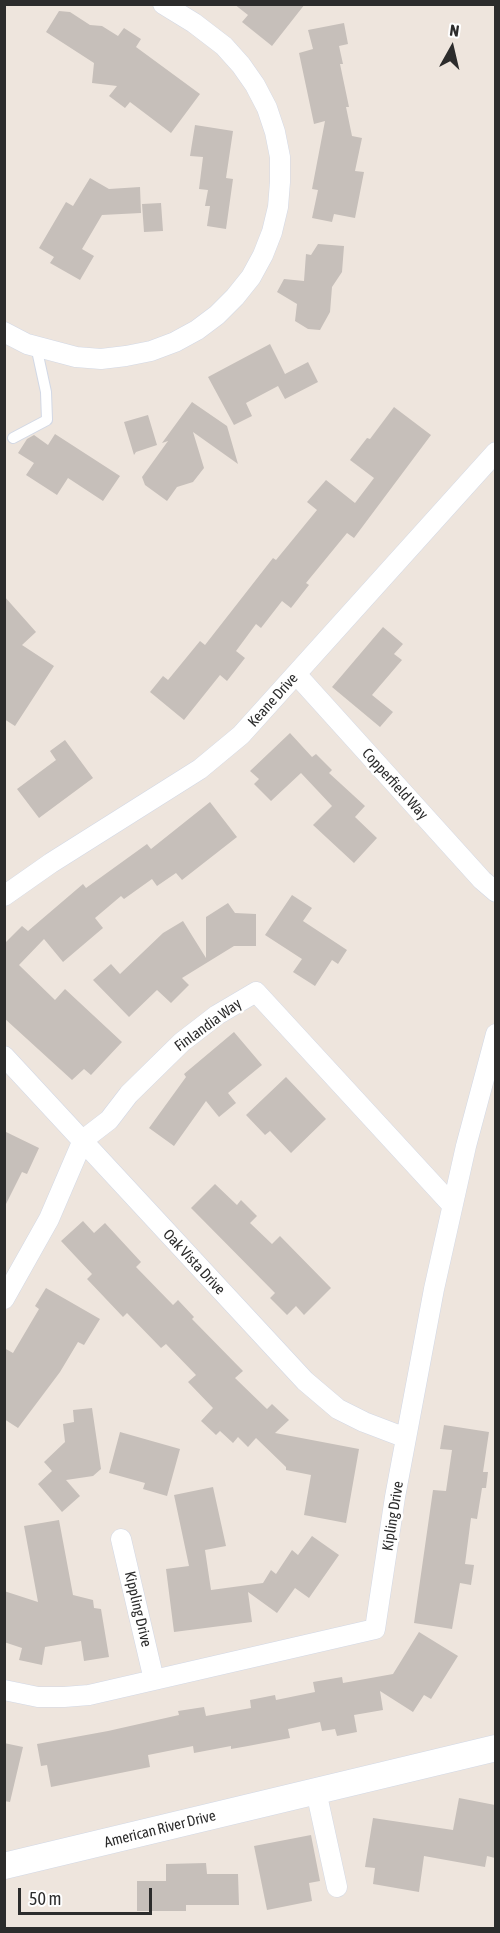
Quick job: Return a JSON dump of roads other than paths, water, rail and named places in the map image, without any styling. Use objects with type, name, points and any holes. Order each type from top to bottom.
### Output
[{"type":"street","points":[[4,332],[36,346],[76,357],[126,356],[151,351],[197,330],[217,315],[251,277],[263,255],[278,207],[280,157],[267,108],[246,72],[224,46],[194,23],[163,4]]},
{"type":"street","name":"Keane Drive","points":[[4,896],[51,863],[200,769],[241,735],[493,460]]},
{"type":"street","name":"Copperfield Way","points":[[296,674],[495,892]]},
{"type":"street","name":"Finlandia Way","points":[[4,1299],[49,1219],[83,1140],[109,1120],[129,1094],[182,1042],[217,1015],[256,992],[452,1205]]},
{"type":"street","name":"Kipling Drive","points":[[4,1690],[38,1697],[64,1698],[89,1695],[375,1629],[406,1438],[434,1289],[452,1205],[495,1034]]},
{"type":"street","name":"Oak Vista Drive","points":[[4,1056],[305,1381],[338,1409],[406,1438]]},
{"type":"street","name":"Kippling Drive","points":[[122,1539],[154,1680]]},
{"type":"street","name":"American River Drive","points":[[4,1866],[495,1748]]},
{"type":"street","points":[[316,1791],[337,1887]]},
{"type":"lane","points":[[13,438],[47,420],[46,393],[36,346]]}]
